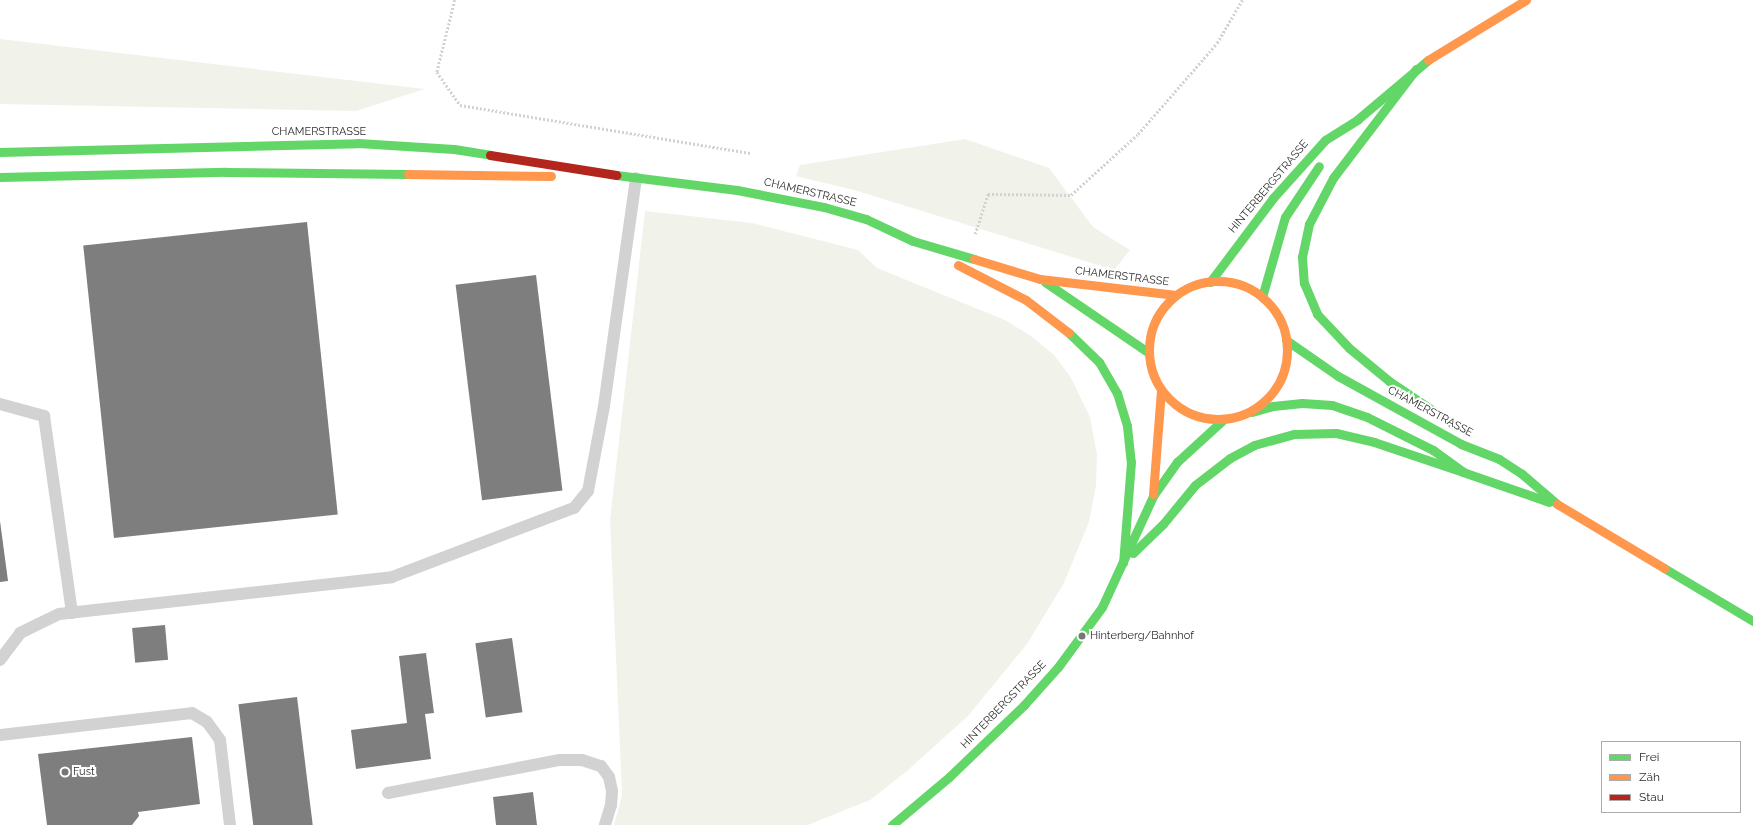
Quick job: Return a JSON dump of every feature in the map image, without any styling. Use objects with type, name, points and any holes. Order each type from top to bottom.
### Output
[{"type":"main road","name":"HINTERBERGSTRASSE","points":[[1210,282],[1273,198],[1325,140],[1358,119],[1416,69],[1526,0]]},
{"type":"main road","points":[[1416,69],[1333,178],[1309,224],[1302,257],[1304,283],[1317,314],[1349,348],[1389,381],[1465,433],[1499,459]]},
{"type":"main road","name":"HINTERBERGSTRASSE","points":[[1339,142],[1358,119]]},
{"type":"main road","name":"CHAMERSTRASSE","points":[[0,152],[358,143],[454,149],[636,178],[737,190],[824,207],[866,219],[913,241],[1040,279],[1176,296]]},
{"type":"main road","points":[[1262,297],[1285,217],[1305,183],[1325,160]]},
{"type":"main road","name":"CHAMERSTRASSE","points":[[0,177],[226,172],[636,178]]},
{"type":"main road","points":[[913,241],[1026,300],[1068,332],[1099,362],[1117,393],[1127,426],[1131,462],[1123,563]]},
{"type":"main road","name":"CHAMERSTRASSE","points":[[1040,279],[1132,339],[1149,353]]},
{"type":"main road","points":[[1210,282],[1237,284],[1262,297],[1278,316],[1286,340],[1286,362],[1278,384],[1265,401],[1246,414],[1223,420],[1205,419],[1188,413],[1173,403],[1161,389],[1152,372],[1149,353],[1150,337],[1156,321],[1176,296],[1187,289],[1210,282]]},
{"type":"main road","name":"CHAMERSTRASSE","points":[[1286,340],[1316,362],[1366,391],[1461,444],[1499,459],[1522,474],[1561,507],[1753,622]]},
{"type":"main road","name":"HINTERBERGSTRASSE","points":[[1153,496],[1161,389]]},
{"type":"main road","name":"CHAMERSTRASSE","points":[[1246,414],[1273,406],[1302,403],[1332,406],[1367,417],[1426,446],[1462,472],[1561,507]]},
{"type":"main road","name":"HINTERBERGSTRASSE","points":[[892,825],[907,821],[1024,705],[1058,666],[1102,607],[1153,496],[1177,462],[1223,420]]},
{"type":"main road","points":[[1123,563],[1162,524],[1195,485],[1230,458],[1254,445],[1294,434],[1336,433],[1374,442],[1462,472]]},
{"type":"lane","points":[[0,660],[20,633],[59,614],[392,577],[574,508],[588,491],[590,483],[604,406],[636,178]]},
{"type":"lane","points":[[0,404],[44,416],[72,613]]},
{"type":"lane","points":[[0,735],[192,713],[207,722],[220,740],[230,825]]},
{"type":"lane","points":[[388,793],[560,760],[582,760],[601,766],[609,777],[611,805],[605,825]]},
{"type":"path","points":[[455,0],[437,72],[460,105],[750,153]]},
{"type":"path","points":[[988,194],[1071,195],[1143,128],[1217,43],[1242,0]]},
{"type":"shaded area","points":[[0,39],[425,89],[356,111],[0,104]]},
{"type":"shaded area","points":[[965,139],[1049,168],[1093,227],[1130,250],[1114,270],[854,190],[796,176],[800,165]]},
{"type":"shaded area","points":[[645,211],[752,223],[858,250],[877,268],[1005,320],[1031,336],[1054,355],[1070,376],[1090,417],[1097,455],[1096,485],[1089,522],[1064,583],[1027,644],[968,716],[907,771],[870,800],[808,825],[614,825],[622,795],[610,520]]},
{"type":"building","points":[[307,222],[338,514],[114,538],[83,246]]},
{"type":"building","points":[[536,275],[562,490],[482,500],[456,285]]},
{"type":"building","points":[[0,521],[8,581],[0,582]]},
{"type":"building","points":[[165,625],[168,660],[135,663],[132,628]]},
{"type":"building","points":[[512,638],[522,712],[486,717],[475,643]]},
{"type":"building","points":[[426,653],[434,713],[425,714],[431,759],[356,769],[351,730],[407,723],[399,656]]},
{"type":"building","points":[[297,697],[313,825],[253,825],[238,704]]},
{"type":"building","points":[[192,737],[200,804],[138,812],[139,816],[132,825],[47,825],[38,754]]},
{"type":"building","points":[[533,792],[537,825],[496,825],[493,797]]},
{"type":"traffic: fast","points":[[1210,282],[1273,198],[1325,140],[1358,119],[1428,60]]},
{"type":"traffic: fast","points":[[1416,69],[1333,178],[1309,224],[1302,257],[1304,283],[1317,314],[1349,348],[1389,381],[1456,426]]},
{"type":"traffic: fast","points":[[0,152],[358,143],[454,149],[490,155]]},
{"type":"traffic: fast","points":[[1262,297],[1285,217],[1319,166]]},
{"type":"traffic: fast","points":[[0,177],[226,172],[408,174]]},
{"type":"traffic: fast","points":[[616,175],[737,190],[824,207],[866,219],[913,241],[974,259]]},
{"type":"traffic: fast","points":[[1045,282],[1149,353]]},
{"type":"traffic: fast","points":[[1069,333],[1099,362],[1117,393],[1127,426],[1131,462],[1123,563]]},
{"type":"traffic: fast","points":[[1286,340],[1338,376],[1461,444],[1499,459],[1522,474],[1557,504]]},
{"type":"traffic: fast","points":[[1252,412],[1273,406],[1302,403],[1332,405],[1367,417],[1433,450],[1463,472],[1549,502]]},
{"type":"traffic: fast","points":[[892,825],[949,777],[1024,705],[1058,667],[1102,607],[1153,496],[1177,462],[1223,420]]},
{"type":"traffic: fast","points":[[1133,553],[1163,524],[1195,485],[1230,458],[1254,445],[1294,434],[1336,433],[1374,442],[1463,472]]},
{"type":"traffic: fast","points":[[1664,568],[1753,621]]},
{"type":"traffic: slow","points":[[1428,60],[1526,0]]},
{"type":"traffic: slow","points":[[408,174],[551,176]]},
{"type":"traffic: slow","points":[[974,259],[1040,279],[1176,295]]},
{"type":"traffic: slow","points":[[958,265],[1026,300],[1069,333]]},
{"type":"traffic: slow","points":[[1218,281],[1244,286],[1267,301],[1282,324],[1287,350],[1282,376],[1267,399],[1244,414],[1218,419],[1192,414],[1169,399],[1154,376],[1149,350],[1154,324],[1169,301],[1192,286],[1218,281]]},
{"type":"traffic: slow","points":[[1153,494],[1161,389]]},
{"type":"traffic: slow","points":[[1557,504],[1664,568]]},
{"type":"traffic: jam","points":[[490,155],[616,175]]},
{"type":"place","name":"Hinterberg/Bahnhof","points":[[1082,636]]},
{"type":"place","name":"Fust","points":[[65,772]]}]
